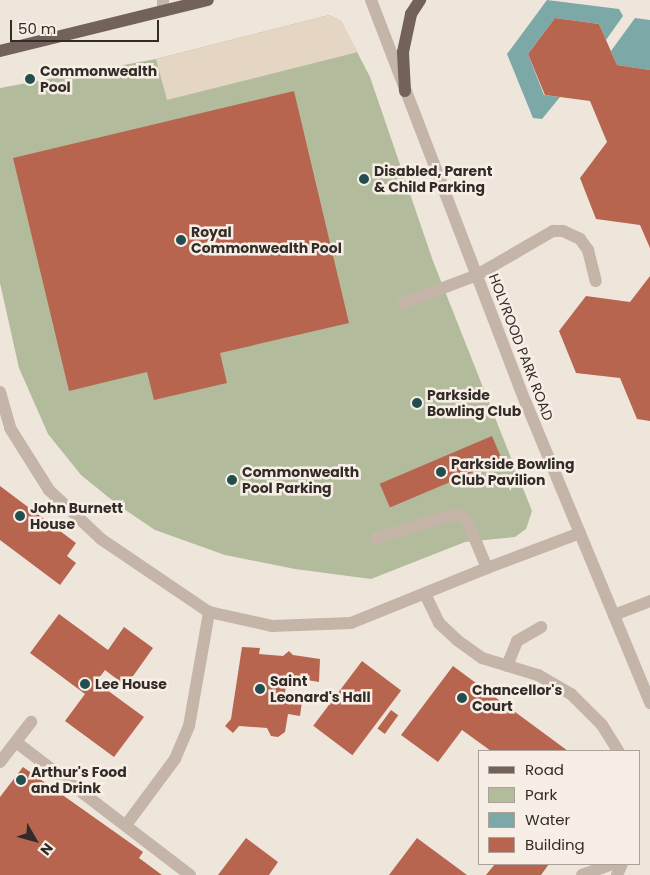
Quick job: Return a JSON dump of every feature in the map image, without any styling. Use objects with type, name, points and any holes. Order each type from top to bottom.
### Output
[{"type":"main road","points":[[0,51],[163,6],[208,0]]},
{"type":"main road","points":[[405,91],[403,52],[411,14],[420,0]]},
{"type":"street","name":"HOLYROOD PARK ROAD","points":[[371,0],[477,275],[650,703]]},
{"type":"street","points":[[404,303],[477,275],[553,231],[563,231],[580,240],[588,250],[596,281]]},
{"type":"street","points":[[0,392],[5,431],[49,490],[101,539],[209,612],[272,626],[351,623],[580,533]]},
{"type":"street","points":[[377,538],[454,514],[467,520],[487,568]]},
{"type":"street","points":[[425,594],[433,613],[449,634],[478,656],[546,679],[571,694],[592,713],[617,750]]},
{"type":"street","points":[[614,615],[650,601]]},
{"type":"street","points":[[126,825],[175,759],[189,726],[209,612]]},
{"type":"street","points":[[507,666],[517,641],[541,627]]},
{"type":"street","points":[[0,762],[31,722]]},
{"type":"street","points":[[16,742],[190,875]]},
{"type":"street","points":[[582,875],[609,865]]},
{"type":"green space","points":[[329,15],[341,21],[370,77],[433,261],[532,511],[526,529],[515,537],[465,542],[371,579],[295,569],[225,555],[155,530],[118,505],[81,475],[48,434],[19,368],[0,283],[0,88],[156,59]]},
{"type":"shaded area","points":[[329,15],[341,21],[358,52],[167,100],[156,59]]},
{"type":"water","points":[[547,0],[619,9],[623,16],[606,40],[599,24],[555,18],[528,54],[544,95],[560,97],[542,119],[533,118],[507,54]]},
{"type":"water","points":[[635,18],[650,20],[650,70],[617,65],[611,51]]},
{"type":"building","points":[[555,18],[599,24],[617,65],[650,70],[650,248],[640,225],[596,219],[580,178],[607,142],[590,101],[545,95],[528,54]]},
{"type":"building","name":"Royal Commonwealth Pool","points":[[294,91],[349,323],[220,353],[227,383],[154,400],[147,372],[69,391],[13,158]]},
{"type":"building","points":[[650,276],[650,421],[637,419],[620,378],[576,373],[559,331],[586,296],[630,302]]},
{"type":"building","name":"Parkside Bowling Club Pavilion","points":[[492,436],[502,460],[390,508],[380,484]]},
{"type":"building","name":"John Burnett House","points":[[0,486],[76,543],[67,556],[76,563],[60,585],[0,540]]},
{"type":"building","name":"Lee House","points":[[59,614],[108,650],[124,627],[153,648],[126,686],[105,670],[96,682],[144,717],[114,757],[65,721],[85,694],[30,653]]},
{"type":"building","name":"Saint Leonard's Hall","points":[[242,647],[260,648],[259,654],[283,656],[289,651],[293,655],[320,659],[319,682],[295,678],[293,682],[286,684],[285,693],[303,694],[300,716],[288,714],[285,732],[278,737],[271,736],[267,728],[239,726],[233,733],[225,726],[231,719]]},
{"type":"building","points":[[362,661],[401,690],[352,755],[313,726]]},
{"type":"building","name":"Chancellor's Court","points":[[453,666],[567,750],[490,750],[462,730],[438,762],[401,735]]},
{"type":"building","points":[[391,710],[398,715],[385,734],[377,729]]},
{"type":"building","points":[[23,767],[143,852],[139,858],[162,875],[0,875],[0,797]]},
{"type":"building","points":[[246,838],[278,862],[269,875],[218,875]]},
{"type":"building","points":[[417,838],[467,875],[389,875]]},
{"type":"building","points":[[494,865],[548,865],[541,875],[486,875]]},
{"type":"place","name":"Commonwealth Pool","points":[[30,79]]},
{"type":"place","name":"Disabled, Parent & Child Parking","points":[[364,179]]},
{"type":"place","name":"Royal Commonwealth Pool","points":[[181,240]]},
{"type":"place","name":"Parkside Bowling Club","points":[[417,403]]},
{"type":"place","name":"Parkside Bowling Club Pavilion","points":[[441,472]]},
{"type":"place","name":"Commonwealth Pool Parking","points":[[232,480]]},
{"type":"place","name":"John Burnett House","points":[[20,516]]},
{"type":"place","name":"Lee House","points":[[85,684]]},
{"type":"place","name":"Saint Leonard's Hall","points":[[260,689]]},
{"type":"place","name":"Chancellor's Court","points":[[462,698]]},
{"type":"place","name":"Arthur's Food and Drink","points":[[21,780]]}]
